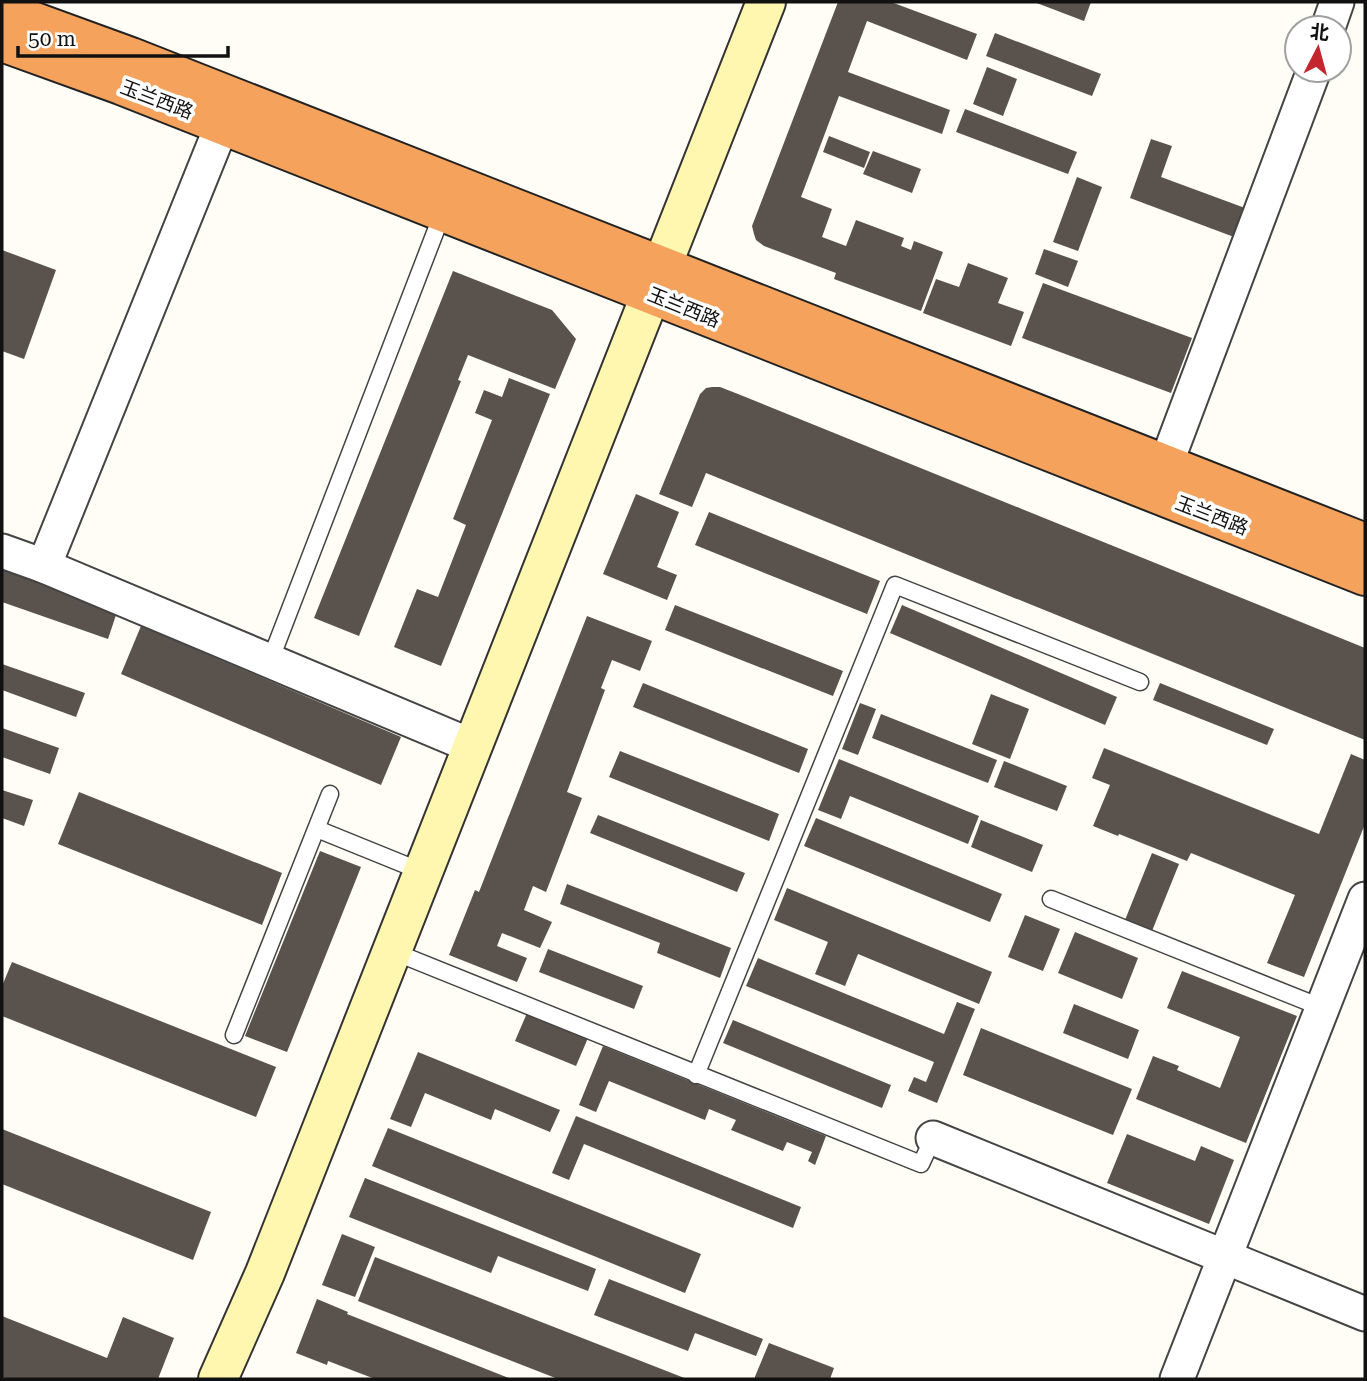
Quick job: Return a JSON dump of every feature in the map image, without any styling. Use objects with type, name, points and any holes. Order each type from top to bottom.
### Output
[{"type":"highway","name":"玉兰西路","points":[[2,10],[131,57],[1365,576]]},
{"type":"highway","name":"玉兰西路","points":[[2,42],[443,212],[656,280],[1167,464],[1365,543]]},
{"type":"street","points":[[218,1379],[265,1273],[766,2]]},
{"type":"street","points":[[1167,464],[1309,84]]},
{"type":"street","points":[[44,566],[222,125]]},
{"type":"street","points":[[2,551],[44,566],[472,746]]},
{"type":"street","points":[[1177,1379],[1365,899]]},
{"type":"street","points":[[933,1138],[1365,1314]]},
{"type":"lane","points":[[271,661],[443,212]]},
{"type":"lane","points":[[696,1075],[895,585],[1140,682]]},
{"type":"lane","points":[[234,1035],[330,794]]},
{"type":"lane","points":[[317,829],[423,872]]},
{"type":"lane","points":[[1051,899],[1323,1008]]},
{"type":"lane","points":[[391,951],[921,1164],[933,1138]]},
{"type":"building","points":[[838,2],[891,2],[977,34],[967,60],[867,21],[848,72],[950,110],[942,134],[839,96],[801,197],[832,209],[822,237],[846,246],[856,220],[904,238],[901,246],[911,250],[914,241],[943,252],[921,311],[834,279],[836,273],[764,246],[756,240],[754,234],[752,226]]},
{"type":"building","points":[[1034,2],[1091,2],[1084,21]]},
{"type":"building","points":[[995,33],[1101,74],[1092,96],[986,56]]},
{"type":"building","points":[[987,67],[1017,79],[1003,116],[973,104]]},
{"type":"building","points":[[965,109],[1077,152],[1068,174],[956,132]]},
{"type":"building","points":[[829,136],[870,152],[864,168],[823,152]]},
{"type":"building","points":[[1151,139],[1172,146],[1161,177],[1245,208],[1234,237],[1130,198]]},
{"type":"building","points":[[873,151],[921,169],[912,193],[863,174]]},
{"type":"building","points":[[1077,177],[1102,187],[1078,251],[1053,242]]},
{"type":"building","points":[[1044,249],[1078,261],[1068,287],[1035,274]]},
{"type":"building","points":[[2,250],[56,270],[24,359],[2,351]]},
{"type":"building","points":[[968,263],[1008,278],[998,303],[1024,312],[1011,346],[923,313],[936,279],[959,287]]},
{"type":"building","points":[[453,271],[552,310],[576,339],[555,389],[468,355],[458,380],[461,381],[359,636],[314,618]]},
{"type":"building","points":[[1043,283],[1192,338],[1171,393],[1022,338]]},
{"type":"building","points":[[509,378],[550,394],[441,666],[394,647],[417,589],[438,597],[466,525],[453,519],[492,420],[475,413],[484,390],[502,397]]},
{"type":"building","points":[[706,388],[738,394],[1365,648],[1365,740],[706,473],[692,507],[659,494],[700,394]]},
{"type":"building","points":[[636,494],[679,512],[657,567],[677,575],[667,600],[603,574]]},
{"type":"building","points":[[709,512],[880,581],[867,614],[695,545]]},
{"type":"building","points":[[2,567],[118,609],[108,639],[2,602]]},
{"type":"building","points":[[675,605],[843,671],[833,696],[665,630]]},
{"type":"building","points":[[902,605],[1117,697],[1105,725],[890,633]]},
{"type":"building","points":[[587,616],[652,641],[640,671],[612,660],[601,688],[605,690],[567,792],[582,798],[546,892],[533,886],[524,910],[552,922],[540,948],[502,933],[497,946],[527,958],[517,982],[449,955],[475,890],[479,892]]},
{"type":"building","points":[[141,626],[401,737],[381,785],[121,674]]},
{"type":"building","points":[[2,664],[85,693],[76,717],[2,690]]},
{"type":"building","points":[[643,683],[808,749],[799,773],[633,707]]},
{"type":"building","points":[[1160,683],[1274,729],[1267,745],[1153,700]]},
{"type":"building","points":[[991,694],[1029,709],[1010,759],[972,744]]},
{"type":"building","points":[[860,703],[876,709],[858,755],[842,749]]},
{"type":"building","points":[[881,714],[997,760],[988,783],[872,738]]},
{"type":"building","points":[[2,728],[59,748],[50,774],[2,757]]},
{"type":"building","points":[[1104,748],[1319,834],[1351,754],[1365,760],[1365,824],[1304,977],[1267,963],[1295,895],[1191,853],[1187,861],[1093,826],[1110,785],[1092,778]]},
{"type":"building","points":[[620,751],[779,814],[769,841],[609,777]]},
{"type":"building","points":[[839,759],[979,816],[968,844],[850,796],[841,819],[818,810]]},
{"type":"building","points":[[1004,761],[1067,786],[1057,811],[994,787]]},
{"type":"building","points":[[2,790],[33,800],[24,826],[2,818]]},
{"type":"building","points":[[79,792],[282,873],[262,925],[58,844]]},
{"type":"building","points":[[598,815],[745,873],[737,892],[590,833]]},
{"type":"building","points":[[816,818],[1002,894],[990,922],[804,846]]},
{"type":"building","points":[[981,820],[1043,845],[1032,872],[971,847]]},
{"type":"building","points":[[320,851],[361,867],[287,1052],[245,1036]]},
{"type":"building","points":[[1152,853],[1179,864],[1152,931],[1125,920]]},
{"type":"building","points":[[567,884],[731,948],[720,978],[657,953],[660,943],[560,904]]},
{"type":"building","points":[[787,888],[992,972],[979,1004],[858,954],[845,986],[815,974],[828,942],[774,920]]},
{"type":"building","points":[[1025,915],[1060,929],[1043,971],[1008,957]]},
{"type":"building","points":[[1075,932],[1138,958],[1122,999],[1058,973]]},
{"type":"building","points":[[548,949],[643,986],[634,1009],[539,972]]},
{"type":"building","points":[[758,958],[944,1034],[957,1002],[975,1009],[937,1103],[908,1091],[914,1077],[926,1082],[934,1062],[746,986]]},
{"type":"building","points":[[12,962],[276,1067],[256,1117],[2,1016],[2,986]]},
{"type":"building","points":[[1182,971],[1297,1016],[1246,1143],[1136,1099],[1153,1056],[1179,1066],[1177,1070],[1220,1088],[1240,1037],[1167,1008]]},
{"type":"building","points":[[1074,1004],[1139,1030],[1128,1059],[1063,1033]]},
{"type":"building","points":[[527,1013],[588,1038],[576,1066],[515,1041]]},
{"type":"building","points":[[733,1020],[891,1085],[882,1108],[723,1043]]},
{"type":"building","points":[[981,1028],[1132,1089],[1113,1135],[963,1075]]},
{"type":"building","points":[[603,1046],[826,1136],[815,1165],[808,1161],[812,1152],[787,1142],[783,1151],[731,1130],[736,1120],[709,1109],[705,1120],[609,1081],[596,1112],[579,1105]]},
{"type":"building","points":[[418,1052],[560,1110],[550,1132],[495,1109],[491,1120],[425,1093],[411,1127],[390,1119]]},
{"type":"building","points":[[576,1116],[801,1207],[793,1228],[584,1144],[569,1180],[552,1173]]},
{"type":"building","points":[[388,1128],[701,1254],[685,1293],[372,1166]]},
{"type":"building","points":[[2,1129],[211,1212],[193,1260],[2,1184]]},
{"type":"building","points":[[1127,1134],[1195,1161],[1201,1146],[1234,1160],[1209,1224],[1107,1183]]},
{"type":"building","points":[[365,1178],[596,1269],[588,1291],[498,1256],[491,1273],[349,1217]]},
{"type":"building","points":[[342,1234],[375,1247],[355,1297],[322,1285]]},
{"type":"building","points":[[375,1257],[687,1379],[558,1379],[358,1301]]},
{"type":"building","points":[[609,1279],[763,1339],[756,1356],[695,1333],[688,1351],[594,1315]]},
{"type":"building","points":[[317,1299],[348,1312],[347,1314],[511,1379],[375,1379],[328,1361],[327,1365],[296,1353]]},
{"type":"building","points":[[2,1316],[107,1358],[123,1317],[174,1338],[158,1379],[8,1379],[2,1377]]},
{"type":"building","points":[[769,1343],[834,1368],[830,1379],[754,1379]]}]
